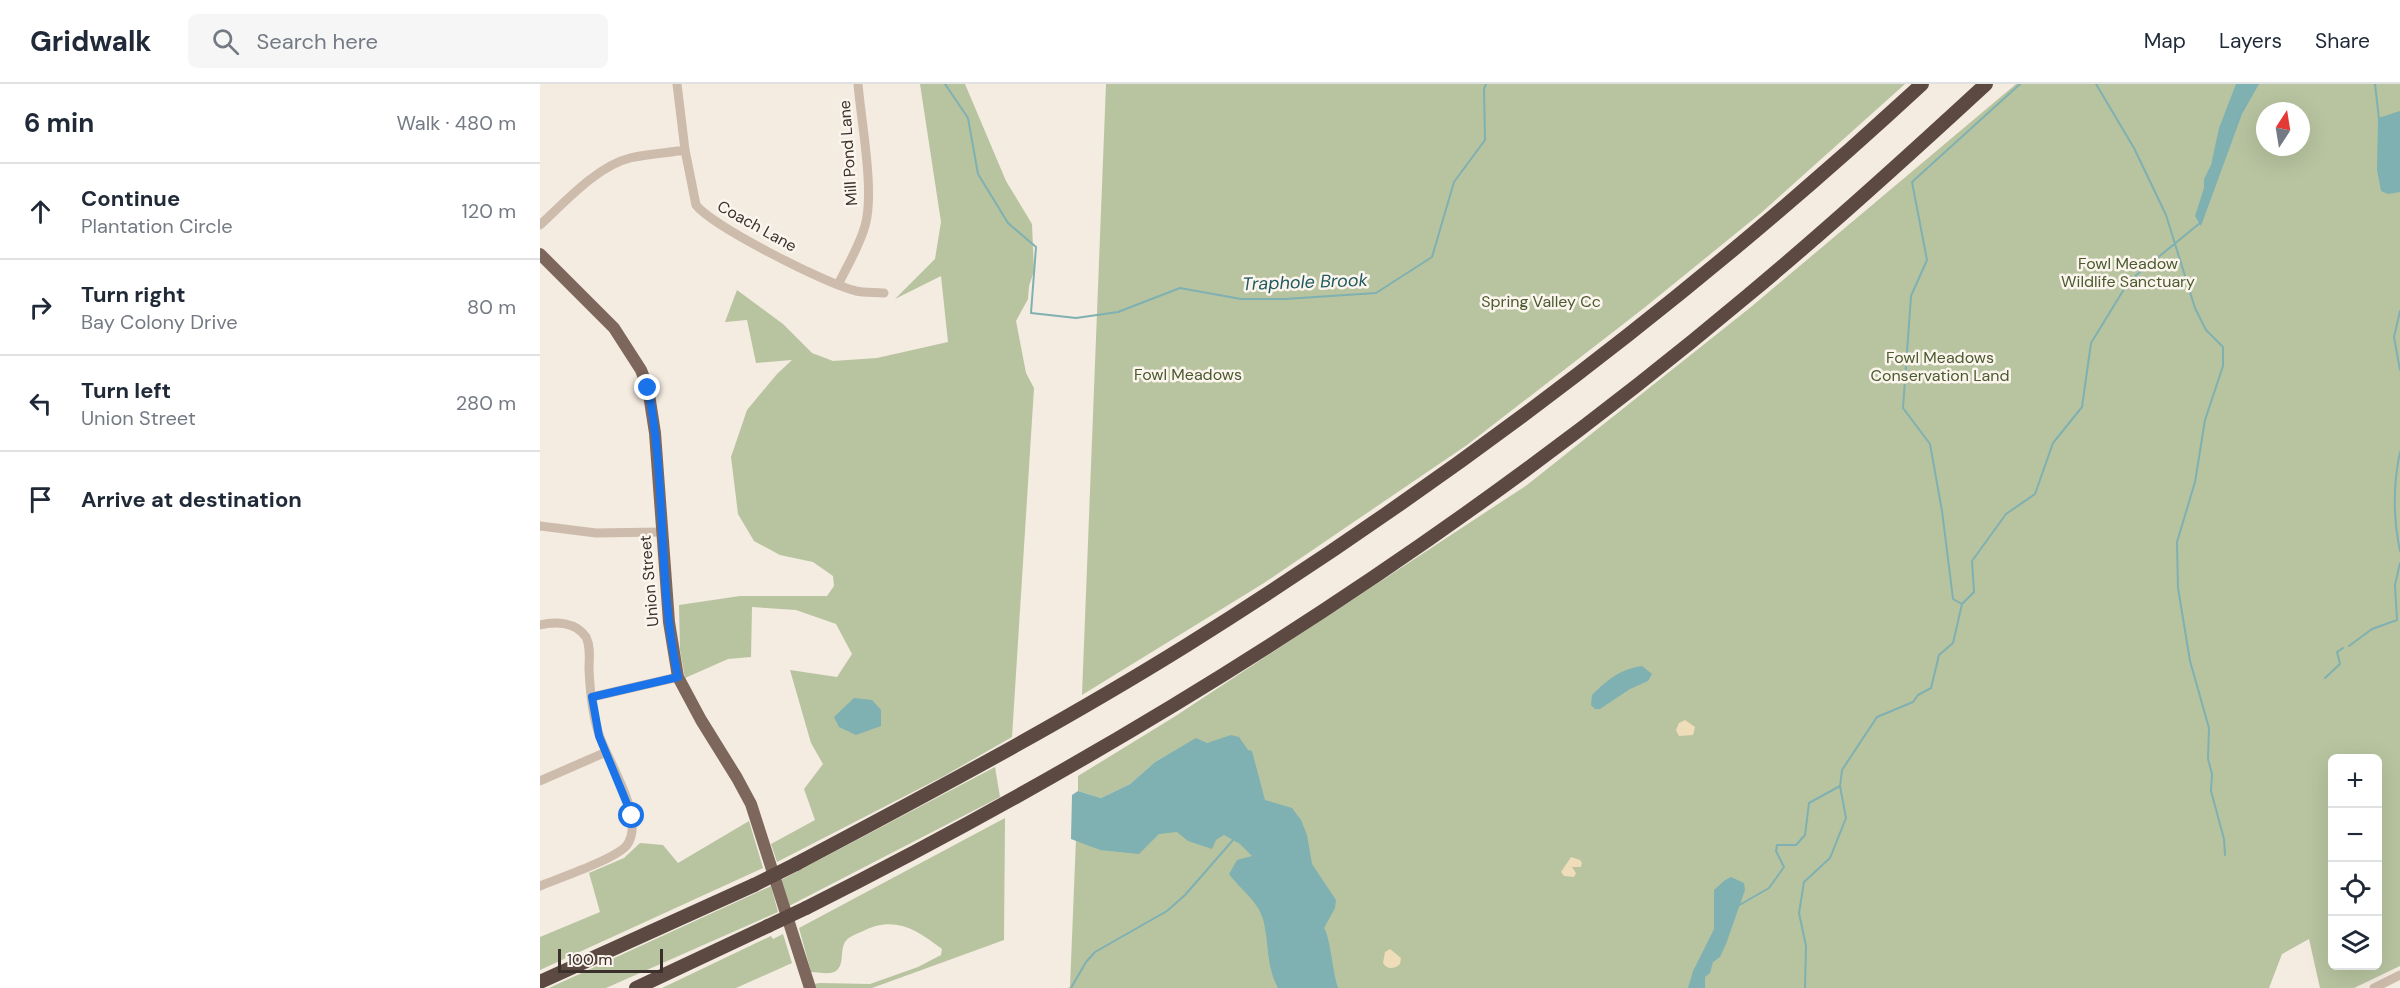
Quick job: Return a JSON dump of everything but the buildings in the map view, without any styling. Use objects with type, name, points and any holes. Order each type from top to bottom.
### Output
[{"type":"highway","points":[[540,982],[754,885],[960,778],[1105,695],[1254,603],[1393,510],[1536,407],[1668,304],[1796,197],[1922,84]]},
{"type":"highway","points":[[636,988],[806,908],[963,826],[1131,730],[1293,630],[1439,531],[1602,411],[1727,313],[1848,210],[1986,84]]},
{"type":"main road","name":"Union Street","points":[[540,254],[614,328],[640,370],[648,388],[652,408],[671,649],[678,677],[751,804],[810,988]]},
{"type":"street","points":[[540,225],[586,184],[612,165],[629,159],[685,150],[677,84]]},
{"type":"street","name":"Mill Pond Lane","points":[[838,285],[866,226],[870,203],[858,84]]},
{"type":"street","name":"Coach Lane","points":[[685,150],[696,205],[702,213],[716,223],[782,258],[838,285],[856,291],[884,293]]},
{"type":"street","points":[[540,526],[604,533],[661,532]]},
{"type":"street","points":[[540,625],[562,622],[580,631],[585,637],[589,646],[596,723],[632,816],[631,836],[620,851],[540,886]]},
{"type":"street","points":[[592,697],[678,677]]},
{"type":"street","points":[[540,781],[606,752]]},
{"type":"street","points":[[2374,988],[2400,975]]},
{"type":"green space","points":[[920,84],[965,84],[1006,181],[1032,224],[1034,271],[1028,299],[1016,321],[1026,373],[1034,388],[1012,737],[944,776],[777,862],[771,844],[815,820],[804,789],[823,764],[811,743],[790,670],[837,677],[852,654],[836,624],[796,610],[752,607],[751,657],[728,659],[685,678],[680,650],[679,605],[740,596],[827,596],[834,586],[833,576],[813,562],[780,555],[754,541],[738,514],[731,457],[747,410],[792,360],[756,363],[747,320],[725,322],[737,290],[783,324],[812,353],[833,361],[877,358],[948,342],[941,276],[895,299],[935,259],[941,222]]},
{"type":"green space","points":[[1106,84],[1905,84],[1761,213],[1644,308],[1467,445],[1264,583],[1082,695]]},
{"type":"green space","points":[[2016,84],[2400,84],[2400,966],[2354,988],[2320,988],[2309,939],[2282,954],[2269,988],[1068,988],[1070,987],[1076,839],[1100,850],[1196,739],[1155,762],[1130,784],[1101,798],[1078,791],[1078,776],[1174,717],[1527,485],[1751,307]]},
{"type":"green space","points":[[995,767],[1000,797],[789,906],[781,880]]},
{"type":"green space","points":[[1005,818],[1004,940],[872,988],[816,988],[814,984],[820,983],[870,984],[918,967],[941,955],[942,949],[913,930],[894,924],[883,925],[873,927],[846,940],[840,966],[836,971],[811,972],[799,928]]},
{"type":"green space","points":[[749,821],[763,868],[540,970],[540,937],[600,912],[589,873],[624,858],[640,843],[663,845],[678,863]]},
{"type":"green space","points":[[771,886],[778,912],[606,988],[549,988]]},
{"type":"green space","points":[[783,934],[792,963],[736,988],[662,988],[771,936],[773,939]]},
{"type":"sand","points":[[1685,720],[1695,727],[1693,735],[1679,736],[1676,730],[1679,723]]},
{"type":"sand","points":[[1571,857],[1580,860],[1581,867],[1572,867],[1576,873],[1574,877],[1564,876],[1561,872]]},
{"type":"sand","points":[[1390,949],[1401,958],[1400,964],[1393,968],[1383,963],[1385,952]]},
{"type":"water","points":[[2236,84],[2259,84],[2242,114],[2201,226],[2195,216],[2204,188],[2204,179],[2211,165],[2219,128]]},
{"type":"water","points":[[2400,111],[2400,192],[2388,194],[2381,191],[2377,170],[2378,118]]},
{"type":"water","points":[[1642,666],[1652,674],[1648,681],[1630,689],[1600,709],[1595,709],[1591,705],[1592,695],[1609,680],[1627,670]]},
{"type":"water","points":[[854,698],[872,700],[881,710],[881,726],[856,735],[839,727],[834,717]]},
{"type":"water","points":[[1231,735],[1239,737],[1248,750],[1252,751],[1265,800],[1292,808],[1301,820],[1307,835],[1312,864],[1336,900],[1335,908],[1324,928],[1338,988],[1278,988],[1271,971],[1261,912],[1229,874],[1237,860],[1252,856],[1240,844],[1224,835],[1216,840],[1212,849],[1188,841],[1177,832],[1159,834],[1139,854],[1100,850],[1071,839],[1072,795],[1078,791],[1101,798],[1130,784],[1155,762],[1196,738],[1207,743]]},
{"type":"water","points":[[1731,877],[1744,883],[1745,890],[1726,944],[1720,957],[1713,962],[1710,973],[1705,977],[1705,988],[1688,988],[1693,971],[1714,929],[1714,890]]},
{"type":"waterway","name":"Traphole Brook","points":[[945,84],[968,118],[978,174],[1008,223],[1036,247],[1031,313],[1076,318],[1118,312],[1180,288],[1241,299],[1285,299],[1376,293],[1432,257],[1454,182],[1485,140],[1484,89],[1486,84]]},
{"type":"waterway","points":[[1962,604],[1953,599],[1942,511],[1930,444],[1903,408],[1911,296],[1927,260],[1912,182],[2020,84]]},
{"type":"waterway","points":[[2096,84],[2134,148],[2166,215],[2195,308],[2206,330],[2223,347],[2223,366],[2205,420],[2195,482],[2177,542],[2178,588],[2190,661],[2209,728],[2208,759],[2212,774],[2211,791],[2224,839],[2225,855]]},
{"type":"waterway","points":[[2375,84],[2379,119]]},
{"type":"waterway","points":[[1736,907],[1769,888],[1784,867],[1776,851],[1777,845],[1796,845],[1805,835],[1809,803],[1840,786],[1842,770],[1877,717],[1913,702],[1918,695],[1931,688],[1939,655],[1953,643],[1962,604],[1974,592],[1972,561],[2006,514],[2035,494],[2053,443],[2082,407],[2091,343],[2129,281],[2200,223]]},
{"type":"waterway","points":[[2400,311],[2394,337],[2400,370]]},
{"type":"waterway","points":[[2400,452],[2395,502],[2400,551]]},
{"type":"waterway","points":[[2349,646],[2372,629],[2397,620],[2395,585],[2400,563]]},
{"type":"waterway","points":[[2325,678],[2340,664],[2337,652],[2343,648]]},
{"type":"waterway","points":[[1805,988],[1806,946],[1799,913],[1804,882],[1830,858],[1846,818],[1840,786]]},
{"type":"waterway","points":[[1071,988],[1086,962],[1095,952],[1167,911],[1185,895],[1233,840]]},
{"type":"route","points":[[632,816],[599,736],[592,697],[678,677],[671,649],[655,433],[648,388]]},
{"type":"park label","name":"Fowl Meadow Wildlife Sanctuary","points":[[2128,272]]},
{"type":"park label","name":"Spring Valley Cc","points":[[1541,301]]},
{"type":"park label","name":"Fowl Meadows Conservation Land","points":[[1940,366]]},
{"type":"park label","name":"Fowl Meadows","points":[[1188,374]]}]
